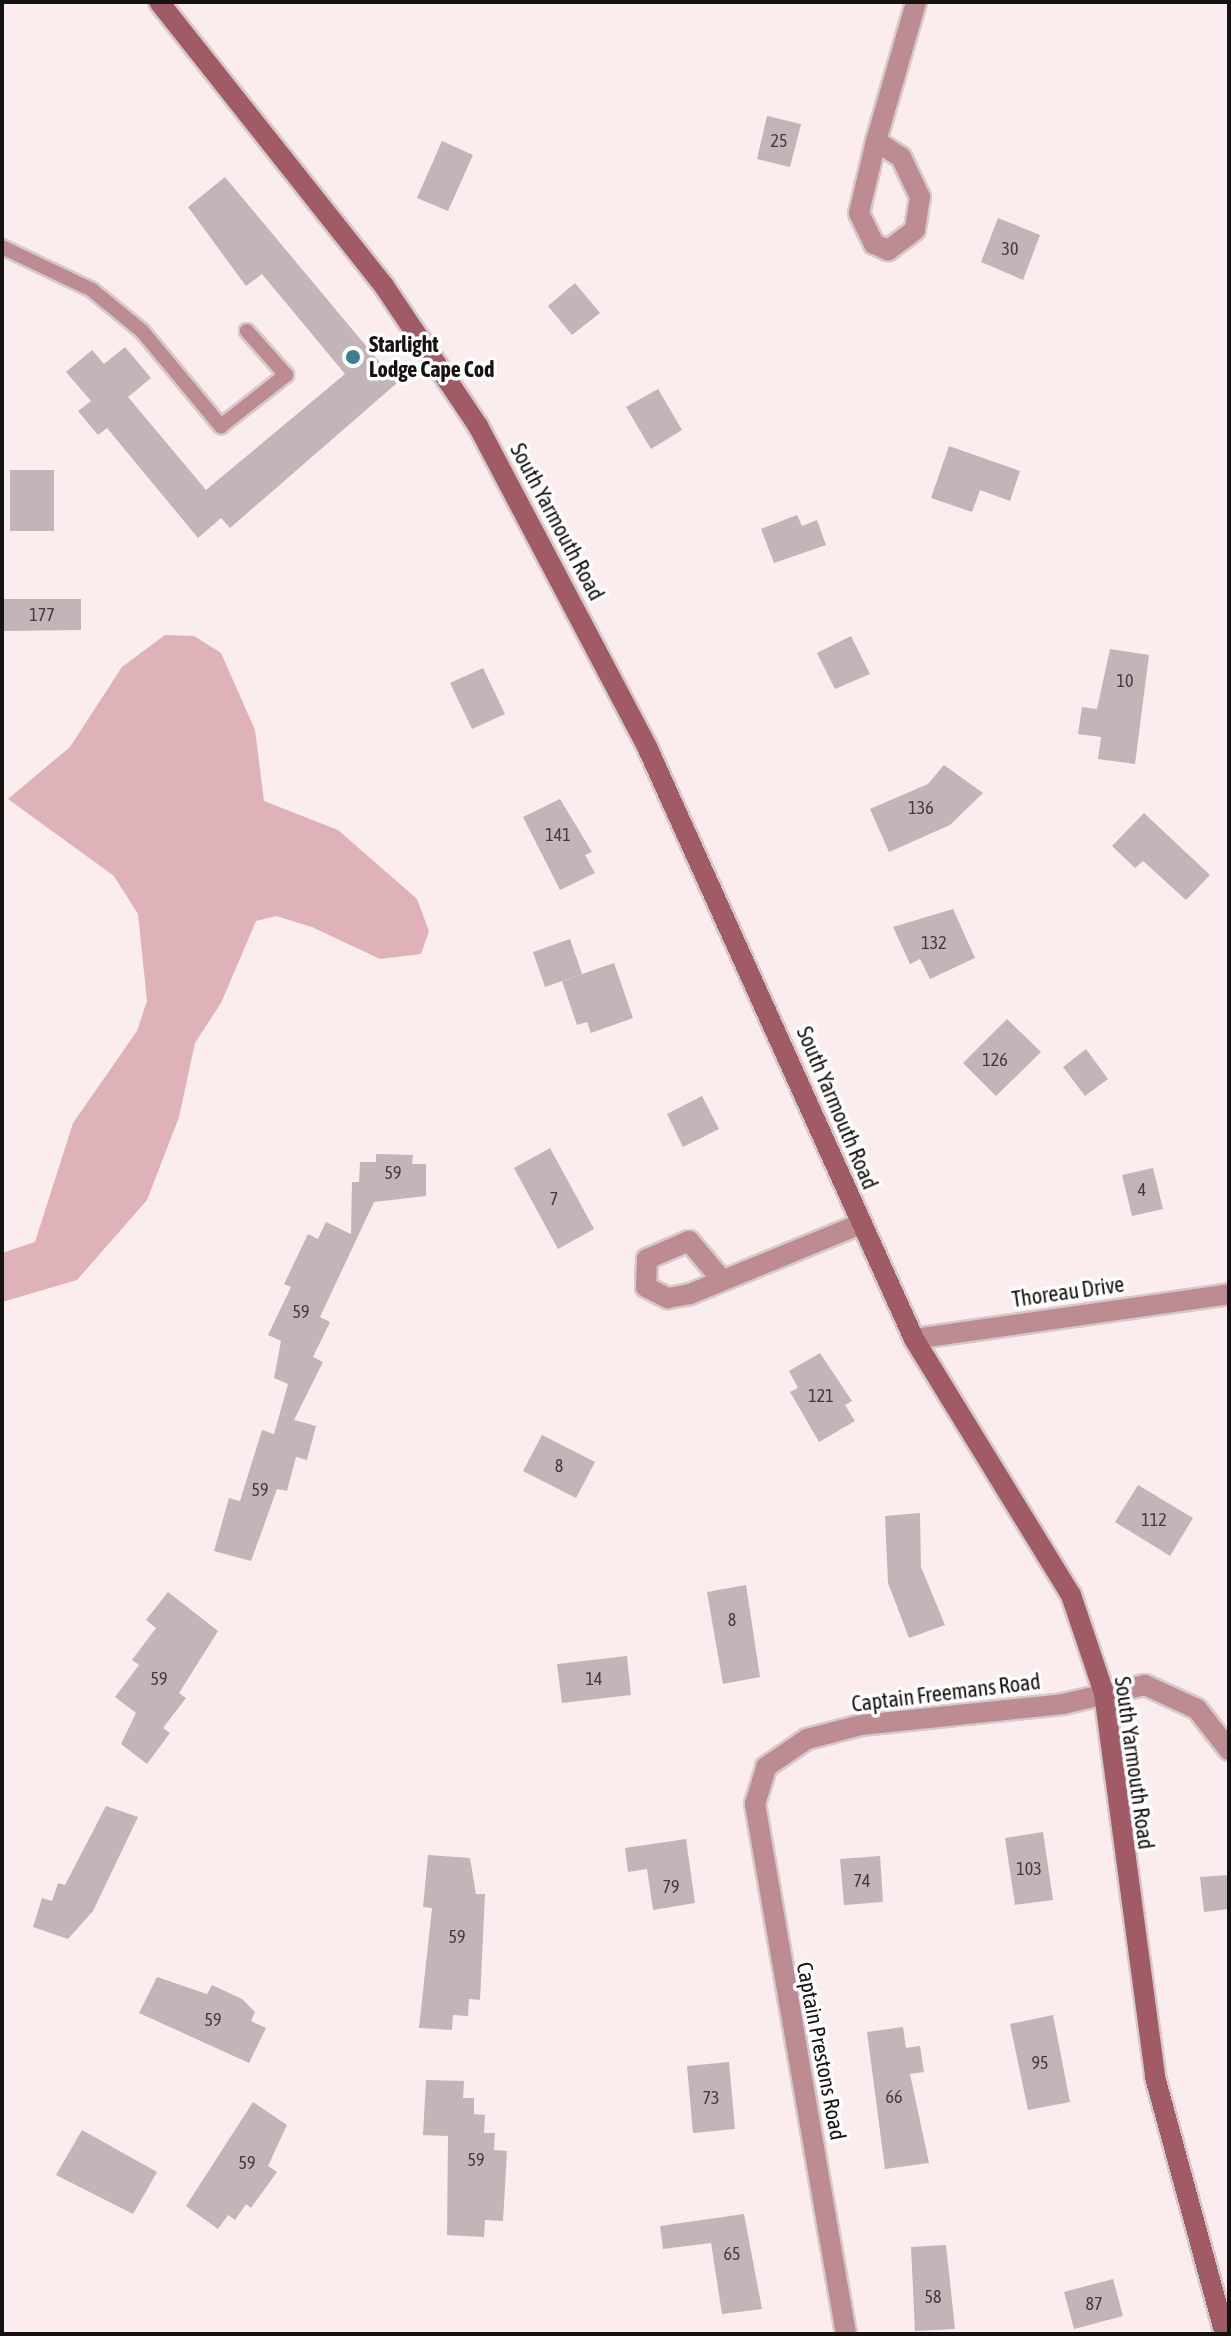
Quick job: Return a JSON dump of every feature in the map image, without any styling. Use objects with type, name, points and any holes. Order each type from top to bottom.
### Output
[{"type":"main road","name":"South Yarmouth Road","points":[[159,2],[393,298],[486,439],[648,749],[914,1339],[1040,1533],[1071,1595],[1104,1693],[1139,1996],[1225,2334]]},
{"type":"street","points":[[876,141],[901,157],[920,197],[915,230],[888,250],[874,244],[859,213],[876,141],[916,2]]},
{"type":"street","points":[[722,1280],[861,1224]]},
{"type":"street","name":"Thoreau Drive","points":[[914,1339],[1229,1294]]},
{"type":"street","name":"Captain Freemans Road","points":[[761,1777],[807,1739],[861,1725],[1145,1685],[1175,1693],[1229,1750]]},
{"type":"street","name":"Captain Prestons Road","points":[[761,1777],[755,1804],[846,2334]]},
{"type":"lane","points":[[2,247],[63,272],[122,315],[221,426],[286,375],[247,331]]},
{"type":"shaded area","points":[[165,635],[194,636],[221,653],[255,730],[264,801],[338,830],[417,899],[429,931],[421,954],[380,959],[312,927],[276,916],[256,921],[221,1003],[195,1043],[179,1117],[147,1200],[77,1280],[2,1302],[2,1253],[35,1242],[73,1123],[137,1031],[147,1001],[138,914],[114,876],[8,799],[70,747],[122,667]]},
{"type":"building","points":[[767,116],[801,124],[790,167],[757,159]]},
{"type":"building","points":[[442,141],[473,155],[448,211],[417,198]]},
{"type":"building","name":"Starlight Lodge Cape Cod","points":[[225,177],[397,383],[230,528],[221,518],[198,538],[107,428],[98,435],[78,411],[91,401],[66,372],[92,350],[104,364],[125,347],[151,378],[128,397],[206,490],[345,374],[262,274],[246,286],[188,207]]},
{"type":"building","points":[[998,218],[1040,235],[1023,280],[981,262]]},
{"type":"building","points":[[575,283],[600,313],[572,335],[548,306]]},
{"type":"building","points":[[658,389],[682,430],[651,449],[626,407]]},
{"type":"building","points":[[949,446],[1020,471],[1010,501],[980,490],[972,512],[931,498]]},
{"type":"building","points":[[10,470],[54,470],[54,531],[10,531]]},
{"type":"building","points":[[797,515],[802,526],[817,520],[826,545],[774,563],[761,529]]},
{"type":"building","points":[[2,599],[81,599],[81,630],[2,631]]},
{"type":"building","points":[[851,636],[870,674],[835,689],[817,653]]},
{"type":"building","points":[[1110,649],[1149,655],[1135,764],[1098,759],[1101,737],[1078,734],[1082,707],[1097,709]]},
{"type":"building","points":[[483,668],[505,714],[472,729],[450,683]]},
{"type":"building","points":[[944,765],[983,793],[950,825],[889,852],[870,809],[928,784]]},
{"type":"building","points":[[560,799],[592,852],[585,855],[595,873],[560,890],[523,817]]},
{"type":"building","points":[[1144,813],[1210,875],[1186,900],[1143,861],[1135,868],[1112,846]]},
{"type":"building","points":[[953,909],[975,958],[930,979],[920,959],[910,964],[893,927]]},
{"type":"building","points":[[570,939],[582,974],[545,987],[533,952]]},
{"type":"building","points":[[614,963],[633,1018],[591,1033],[587,1022],[577,1025],[562,981]]},
{"type":"building","points":[[1007,1019],[1041,1052],[996,1096],[963,1063]]},
{"type":"building","points":[[1086,1049],[1108,1079],[1085,1096],[1063,1067]]},
{"type":"building","points":[[702,1096],[719,1129],[683,1147],[667,1114]]},
{"type":"building","points":[[550,1148],[594,1229],[558,1249],[514,1168]]},
{"type":"building","points":[[376,1154],[413,1155],[412,1164],[426,1164],[426,1196],[374,1202],[320,1317],[330,1322],[313,1357],[323,1362],[294,1420],[316,1426],[307,1460],[296,1457],[287,1491],[277,1489],[251,1561],[214,1551],[229,1498],[240,1501],[262,1430],[274,1434],[288,1384],[274,1378],[281,1341],[268,1335],[291,1287],[284,1284],[308,1234],[318,1239],[326,1222],[351,1234],[352,1182],[359,1182],[360,1162],[376,1162]]},
{"type":"building","points":[[1153,1168],[1163,1209],[1132,1216],[1122,1175]]},
{"type":"building","points":[[820,1353],[852,1401],[845,1405],[855,1421],[819,1442],[790,1392],[798,1388],[789,1371]]},
{"type":"building","points":[[542,1435],[595,1462],[576,1498],[523,1471]]},
{"type":"building","points":[[1138,1485],[1193,1518],[1170,1556],[1115,1522]]},
{"type":"building","points":[[920,1513],[921,1567],[945,1625],[909,1638],[888,1583],[885,1516]]},
{"type":"building","points":[[746,1585],[760,1677],[723,1684],[707,1592]]},
{"type":"building","points":[[168,1592],[218,1631],[179,1693],[186,1698],[163,1728],[170,1733],[147,1764],[121,1744],[136,1713],[115,1697],[139,1665],[132,1660],[156,1628],[146,1620]]},
{"type":"building","points":[[627,1656],[631,1695],[562,1703],[557,1664]]},
{"type":"building","points":[[106,1806],[138,1817],[93,1911],[68,1939],[33,1927],[42,1898],[52,1901],[58,1883],[65,1885]]},
{"type":"building","points":[[1043,1832],[1053,1900],[1015,1905],[1005,1838]]},
{"type":"building","points":[[686,1839],[695,1903],[653,1910],[647,1869],[628,1872],[625,1848]]},
{"type":"building","points":[[428,1855],[470,1858],[476,1894],[485,1894],[480,2000],[469,1999],[468,2016],[453,2015],[452,2030],[419,2028],[432,1908],[423,1907]]},
{"type":"building","points":[[880,1856],[883,1902],[844,1905],[840,1859]]},
{"type":"building","points":[[1229,1875],[1229,1909],[1204,1912],[1200,1877]]},
{"type":"building","points":[[157,1977],[207,1994],[212,1985],[242,1999],[255,2012],[251,2021],[266,2028],[249,2063],[139,2013]]},
{"type":"building","points":[[1053,2015],[1070,2102],[1028,2110],[1010,2024]]},
{"type":"building","points":[[903,2027],[906,2048],[920,2046],[924,2072],[910,2074],[929,2163],[885,2169],[867,2032]]},
{"type":"building","points":[[729,2062],[735,2129],[693,2133],[687,2066]]},
{"type":"building","points":[[426,2080],[464,2081],[463,2098],[474,2098],[474,2114],[485,2115],[484,2133],[495,2133],[494,2150],[507,2151],[503,2221],[485,2220],[484,2237],[447,2235],[448,2136],[423,2135]]},
{"type":"building","points":[[253,2102],[287,2125],[268,2166],[277,2172],[251,2208],[246,2204],[235,2220],[228,2215],[218,2229],[186,2206]]},
{"type":"building","points":[[82,2130],[157,2172],[133,2214],[56,2175]]},
{"type":"building","points":[[744,2214],[762,2309],[722,2314],[711,2243],[663,2249],[660,2226]]},
{"type":"building","points":[[946,2245],[955,2329],[915,2331],[911,2247]]},
{"type":"building","points":[[1113,2279],[1123,2316],[1074,2329],[1064,2292]]},
{"type":"place","name":"Starlight Lodge Cape Cod","points":[[353,357]]}]
